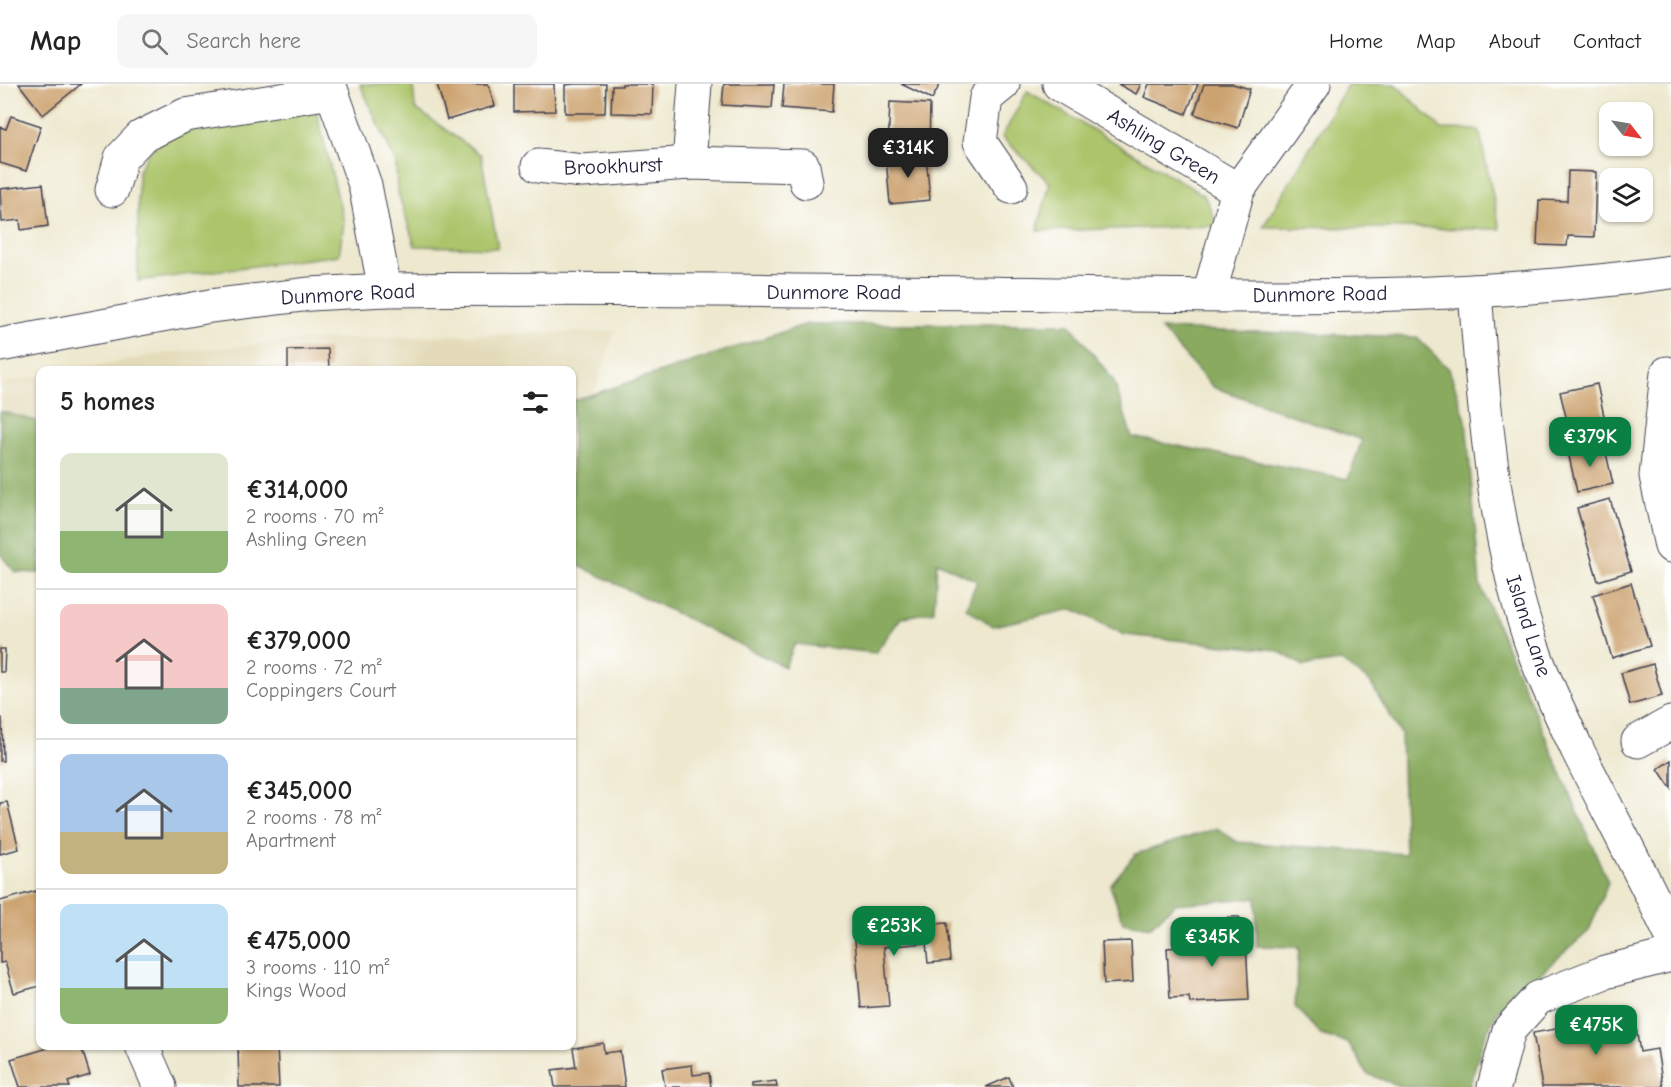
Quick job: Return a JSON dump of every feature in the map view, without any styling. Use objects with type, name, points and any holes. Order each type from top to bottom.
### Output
[{"type":"street","name":"Brookhurst","points":[[689,163],[695,84]]},
{"type":"street","points":[[1004,84],[986,98],[980,142],[1011,187]]},
{"type":"street","name":"Ashling Green","points":[[1059,84],[1238,190]]},
{"type":"street","points":[[1209,295],[1238,190],[1314,84]]},
{"type":"street","points":[[112,190],[121,158],[141,136],[185,115],[329,88],[365,185],[385,290]]},
{"type":"street","name":"Brookhurst","points":[[538,166],[583,171],[689,163],[803,166],[806,182]]},
{"type":"street","name":"Dunmore Road","points":[[0,345],[222,304],[310,294],[385,290],[1209,295],[1475,291],[1556,285],[1671,272]]},
{"type":"street","name":"Island Lane","points":[[1475,291],[1481,365],[1499,513],[1514,585],[1525,623],[1537,660],[1562,716],[1671,936]]},
{"type":"street","points":[[1667,373],[1656,476],[1671,546]]},
{"type":"street","points":[[1638,741],[1671,723]]},
{"type":"street","points":[[1494,1087],[1509,1030],[1538,998],[1605,972],[1671,955]]},
{"type":"street","points":[[144,1050],[160,1087]]},
{"type":"shaded area","points":[[615,331],[594,394],[576,400],[576,366],[93,366],[166,353],[301,340]]},
{"type":"shaded area","points":[[36,377],[36,421],[0,411],[0,383]]},
{"type":"green space","points":[[360,84],[413,84],[415,108],[481,155],[498,248],[415,246],[397,189],[396,163]]},
{"type":"green space","points":[[1348,84],[1395,84],[1442,129],[1479,130],[1500,229],[1263,227]]},
{"type":"green space","points":[[1027,91],[1204,195],[1218,226],[1037,231],[1050,183],[1002,137]]},
{"type":"green space","points":[[316,109],[344,222],[339,255],[138,281],[138,171],[149,152],[172,134],[217,119]]},
{"type":"green space","points":[[807,324],[1070,324],[1114,381],[1132,437],[1348,479],[1362,440],[1213,387],[1161,329],[1416,337],[1449,369],[1466,420],[1480,585],[1608,882],[1589,931],[1498,1010],[1484,1038],[1469,1087],[1402,1087],[1367,1074],[1348,1043],[1321,1035],[1295,1007],[1299,947],[1257,946],[1256,898],[1175,904],[1150,927],[1123,922],[1110,885],[1136,854],[1217,828],[1237,842],[1405,854],[1401,734],[1370,682],[1341,661],[1304,666],[1276,650],[1125,635],[1073,609],[993,626],[966,608],[977,581],[937,562],[934,611],[901,618],[875,653],[795,644],[785,667],[576,564],[576,400]]},
{"type":"green space","points":[[0,411],[36,421],[36,573],[15,572],[0,554]]},
{"type":"building","points":[[19,84],[81,84],[43,115]]},
{"type":"building","points":[[437,84],[488,84],[495,106],[447,120]]},
{"type":"building","points":[[514,84],[554,84],[555,111],[514,112]]},
{"type":"building","points":[[606,84],[605,113],[565,113],[565,85]]},
{"type":"building","points":[[622,84],[653,84],[652,114],[611,113],[612,86],[622,86]]},
{"type":"building","points":[[724,84],[774,84],[772,108],[722,105]]},
{"type":"building","points":[[784,84],[834,84],[832,112],[782,108]]},
{"type":"building","points":[[901,84],[940,84],[932,99]]},
{"type":"building","points":[[1118,84],[1141,84],[1136,94]]},
{"type":"building","points":[[1149,84],[1198,84],[1186,114],[1144,97]]},
{"type":"building","points":[[1204,84],[1233,84],[1250,89],[1238,128],[1194,114]]},
{"type":"building","points":[[890,102],[930,104],[929,149],[888,148]]},
{"type":"building","points":[[11,116],[41,126],[26,171],[0,163],[0,127],[6,129]]},
{"type":"building","points":[[926,155],[930,200],[890,204],[886,158]]},
{"type":"building","points":[[1568,171],[1596,172],[1594,237],[1568,236],[1567,246],[1537,245],[1539,200],[1567,201]]},
{"type":"building","points":[[43,184],[48,226],[21,230],[20,220],[2,222],[0,189]]},
{"type":"building","points":[[328,349],[329,366],[288,366],[288,350]]},
{"type":"building","points":[[1597,384],[1606,425],[1570,433],[1560,392]]},
{"type":"building","points":[[1604,444],[1613,484],[1577,492],[1568,452]]},
{"type":"building","points":[[1610,499],[1631,571],[1598,581],[1577,508]]},
{"type":"building","points":[[1631,583],[1650,646],[1612,658],[1593,595]]},
{"type":"building","points":[[0,649],[5,649],[4,672],[0,672]]},
{"type":"building","points":[[1653,664],[1662,696],[1630,705],[1621,673]]},
{"type":"building","points":[[0,718],[2,718],[3,761],[0,761]]},
{"type":"building","points":[[1671,760],[1671,788],[1658,769]]},
{"type":"building","points":[[7,802],[19,849],[0,854],[0,803]]},
{"type":"building","points":[[36,891],[36,987],[14,993],[5,962],[0,963],[0,901]]},
{"type":"building","points":[[1228,917],[1239,917],[1245,923],[1249,1000],[1190,1003],[1189,997],[1170,998],[1167,948],[1224,944],[1223,924]]},
{"type":"building","points":[[947,923],[950,961],[928,963],[926,943],[884,947],[889,1006],[861,1008],[855,940],[870,939],[869,929]]},
{"type":"building","points":[[1131,941],[1133,982],[1104,984],[1102,942]]},
{"type":"building","points":[[1634,1015],[1640,1052],[1657,1049],[1663,1087],[1542,1087],[1533,1033]]},
{"type":"building","points":[[603,1043],[604,1053],[620,1051],[625,1087],[555,1087],[552,1070],[576,1067],[573,1050],[576,1050],[576,1048]]},
{"type":"building","points":[[41,1050],[82,1050],[90,1075],[68,1082],[70,1087],[20,1087],[11,1059]]},
{"type":"building","points":[[238,1050],[277,1050],[279,1087],[239,1087]]},
{"type":"building","points":[[692,1065],[693,1075],[709,1073],[711,1087],[665,1087],[662,1069]]},
{"type":"building","points":[[1009,1077],[1013,1087],[986,1087]]},
{"type":"building","points":[[776,1081],[777,1087],[751,1087],[751,1084]]}]
